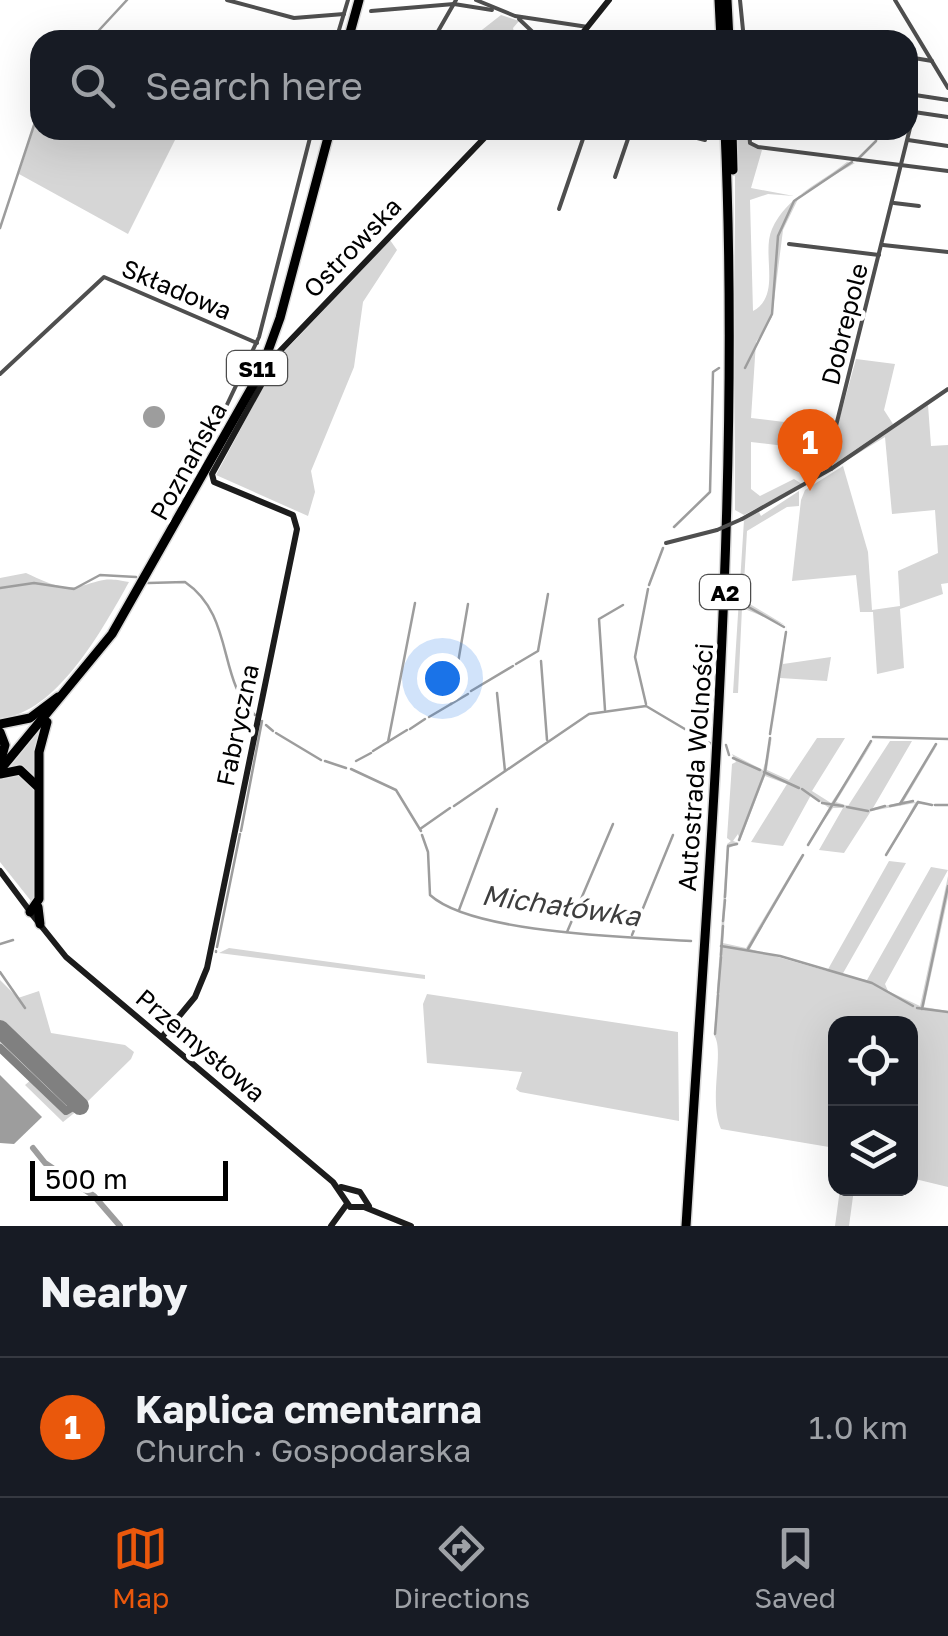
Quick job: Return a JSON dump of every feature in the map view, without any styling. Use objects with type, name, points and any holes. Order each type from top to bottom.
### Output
[{"type":"highway","points":[[354,30],[362,0]]},
{"type":"highway","points":[[723,0],[724,30]]},
{"type":"highway","name":"Poznańska","points":[[0,768],[61,698],[128,610],[269,351],[324,140]]},
{"type":"highway","name":"Poznańska","points":[[61,698],[125,606],[256,369],[324,140]]},
{"type":"highway","name":"Autostrada Wolności","points":[[688,1226],[732,517],[729,140]]},
{"type":"highway","points":[[290,277],[290,292]]},
{"type":"highway","points":[[269,351],[277,341]]},
{"type":"highway","points":[[0,724],[30,718],[61,698]]},
{"type":"highway","points":[[40,924],[36,906],[40,740],[61,698]]},
{"type":"highway","points":[[0,732],[5,745],[0,768],[26,773],[36,783],[38,798]]},
{"type":"highway","points":[[22,902],[36,906]]},
{"type":"street","points":[[227,0],[294,18],[344,14]]},
{"type":"street","points":[[339,30],[348,0]]},
{"type":"street","points":[[476,0],[492,10]]},
{"type":"street","points":[[586,30],[608,0]]},
{"type":"street","points":[[740,0],[743,30]]},
{"type":"street","points":[[895,0],[913,30]]},
{"type":"street","points":[[438,30],[455,2]]},
{"type":"street","points":[[371,11],[455,2],[528,21],[588,27]]},
{"type":"street","points":[[528,21],[534,30]]},
{"type":"street","points":[[918,38],[948,88]]},
{"type":"street","points":[[918,59],[932,61]]},
{"type":"street","points":[[918,96],[948,100]]},
{"type":"street","points":[[918,113],[948,117]]},
{"type":"street","points":[[192,448],[206,450],[257,343],[309,140]]},
{"type":"street","name":"Ostrowska","points":[[217,464],[280,351],[482,140]]},
{"type":"street","points":[[559,210],[583,140]]},
{"type":"street","points":[[614,177],[627,140]]},
{"type":"street","points":[[749,140],[758,148],[948,171]]},
{"type":"street","points":[[908,140],[948,146]]},
{"type":"street","name":"Dobrepole","points":[[832,469],[828,458],[908,140]]},
{"type":"street","points":[[893,202],[919,206]]},
{"type":"street","points":[[789,244],[880,255]]},
{"type":"street","name":"Dobrepole","points":[[882,244],[948,252]]},
{"type":"street","name":"Składowa","points":[[0,374],[104,277],[257,343]]},
{"type":"street","points":[[666,544],[717,530],[832,469],[948,389]]},
{"type":"street","name":"Fabryczna","points":[[162,1037],[195,997],[206,972],[297,529],[291,514],[214,482],[211,477],[217,464]]},
{"type":"street","points":[[0,871],[22,902]]},
{"type":"street","name":"Przemysłowa","points":[[36,906],[46,936]]},
{"type":"street","name":"Przemysłowa","points":[[40,924],[46,936],[353,1201],[412,1226]]},
{"type":"street","points":[[334,1223],[353,1201]]},
{"type":"shaded area","points":[[501,15],[519,21],[514,30],[482,30]]},
{"type":"shaded area","points":[[30,140],[175,140],[128,234],[19,174]]},
{"type":"shaded area","points":[[735,140],[749,140],[762,150],[751,188],[794,196],[768,194],[750,200],[753,311],[767,295],[772,229],[800,195],[783,230],[772,317],[756,342],[751,418],[833,428],[827,451],[751,442],[751,489],[760,496],[794,479],[802,484],[744,515],[735,510]]},
{"type":"shaded area","points":[[847,162],[855,163],[801,194]]},
{"type":"shaded area","points":[[390,240],[397,250],[363,302],[354,367],[311,471],[315,492],[308,516],[216,475],[279,357]]},
{"type":"shaded area","points":[[856,359],[895,364],[884,410],[893,424],[833,465],[830,453]]},
{"type":"shaded area","points":[[928,405],[931,446],[948,445],[948,583],[941,584],[943,594],[900,609],[904,668],[877,674],[873,612],[860,612],[856,575],[792,581],[801,500],[805,490],[843,466],[868,552],[872,610],[900,606],[898,571],[938,553],[935,510],[892,514],[885,437],[844,462]]},
{"type":"shaded area","points":[[154,406],[162,409],[162,425],[154,428],[146,425],[143,417],[146,409]]},
{"type":"shaded area","points":[[799,491],[799,506],[787,507],[747,531],[743,600],[785,625],[742,608],[738,693],[733,693],[744,520],[759,512],[761,516]]},
{"type":"shaded area","points":[[26,573],[66,587],[109,579],[129,582],[92,644],[59,686],[21,713],[0,718],[0,578]]},
{"type":"shaded area","points":[[787,624],[783,664],[831,657],[827,681],[780,678],[772,734]]},
{"type":"shaded area","points":[[42,727],[36,777],[25,768],[10,767]]},
{"type":"shaded area","points":[[772,736],[767,770],[789,780],[817,738],[845,738],[812,791],[831,803],[874,740],[836,802],[848,806],[890,741],[912,741],[873,808],[899,803],[939,742],[904,801],[948,806],[918,804],[887,855],[915,803],[871,811],[844,853],[819,850],[843,808],[833,808],[807,845],[829,808],[811,795],[783,846],[751,842],[787,784],[765,776],[740,841],[738,834],[733,841],[739,843],[729,848],[723,943],[746,948],[802,854],[750,949],[827,971],[889,861],[906,863],[842,975],[867,980],[931,867],[948,870],[885,984],[888,991],[920,1006],[948,876],[948,897],[924,1007],[948,1011],[948,1187],[918,1180],[918,1016],[828,1016],[828,1147],[721,1129],[716,1104],[718,1052],[714,1035],[727,844],[731,841],[727,838],[732,764],[736,762],[732,754],[763,770]]},
{"type":"shaded area","points":[[18,772],[35,787],[35,897],[31,901],[0,862],[0,777]]},
{"type":"shaded area","points":[[229,948],[425,975],[425,979],[219,953]]},
{"type":"shaded area","points":[[0,980],[18,998],[39,991],[51,1033],[125,1045],[134,1052],[131,1059],[84,1105],[0,1024]]},
{"type":"shaded area","points":[[427,994],[678,1032],[679,1121],[520,1092],[516,1089],[522,1072],[427,1063],[423,1004]]},
{"type":"shaded area","points":[[0,1034],[72,1106],[66,1109],[0,1046]]},
{"type":"shaded area","points":[[0,1075],[42,1117],[14,1144],[0,1143]]},
{"type":"shaded area","points":[[31,1080],[67,1114],[78,1110],[63,1122],[25,1085]]},
{"type":"shaded area","points":[[839,1196],[853,1196],[849,1226],[835,1226]]},
{"type":"waterway","points":[[99,30],[127,0]]},
{"type":"waterway","points":[[0,228],[30,137]]},
{"type":"waterway","points":[[857,160],[876,140]]},
{"type":"waterway","points":[[745,368],[772,314],[778,236],[794,201],[852,162]]},
{"type":"waterway","points":[[674,527],[710,492],[713,372],[719,368]]},
{"type":"waterway","points":[[649,585],[663,548]]},
{"type":"waterway","name":"Michałówka","points":[[0,588],[34,583],[74,589],[100,575],[136,577]]},
{"type":"waterway","name":"Michałówka","points":[[148,583],[185,582],[201,596],[219,630],[235,685],[255,715]]},
{"type":"waterway","points":[[646,704],[635,657],[648,589]]},
{"type":"waterway","points":[[516,664],[538,651],[548,594]]},
{"type":"waterway","points":[[388,742],[415,603]]},
{"type":"waterway","points":[[451,704],[468,604]]},
{"type":"waterway","points":[[743,604],[784,627]]},
{"type":"waterway","points":[[605,710],[599,619],[623,605]]},
{"type":"waterway","points":[[770,734],[786,632]]},
{"type":"waterway","points":[[541,661],[547,740]]},
{"type":"waterway","points":[[471,691],[513,666]]},
{"type":"waterway","points":[[497,693],[505,771]]},
{"type":"waterway","points":[[429,717],[468,694]]},
{"type":"waterway","points":[[454,806],[589,714],[646,706],[700,738]]},
{"type":"waterway","points":[[410,729],[425,719]]},
{"type":"waterway","points":[[241,831],[262,721]]},
{"type":"waterway","name":"Michałówka","points":[[266,725],[273,731]]},
{"type":"waterway","points":[[373,751],[407,730]]},
{"type":"waterway","name":"Michałówka","points":[[276,733],[321,760]]},
{"type":"waterway","points":[[873,737],[948,739]]},
{"type":"waterway","points":[[739,840],[765,772],[770,738]]},
{"type":"waterway","points":[[705,741],[712,744]]},
{"type":"waterway","points":[[808,845],[871,741]]},
{"type":"waterway","points":[[900,804],[936,744]]},
{"type":"waterway","points":[[726,745],[729,755]]},
{"type":"waterway","points":[[356,761],[371,753]]},
{"type":"waterway","points":[[733,758],[760,770]]},
{"type":"waterway","name":"Michałówka","points":[[325,761],[346,768]]},
{"type":"waterway","name":"Michałówka","points":[[351,769],[396,790],[421,831]]},
{"type":"waterway","points":[[764,772],[799,788]]},
{"type":"waterway","points":[[802,789],[819,801]]},
{"type":"waterway","points":[[890,806],[913,801]]},
{"type":"waterway","points":[[918,802],[932,805]]},
{"type":"waterway","points":[[886,855],[918,802]]},
{"type":"waterway","points":[[822,803],[843,806]]},
{"type":"waterway","points":[[935,805],[948,805]]},
{"type":"waterway","points":[[871,810],[885,806]]},
{"type":"waterway","points":[[847,807],[868,811]]},
{"type":"waterway","points":[[420,829],[450,808]]},
{"type":"waterway","points":[[459,910],[497,809]]},
{"type":"waterway","points":[[567,932],[613,824]]},
{"type":"waterway","points":[[217,947],[240,834]]},
{"type":"waterway","name":"Michałówka","points":[[422,835],[428,852],[430,895],[451,908],[516,926],[691,941]]},
{"type":"waterway","points":[[632,935],[673,835]]},
{"type":"waterway","points":[[725,897],[728,846],[737,844]]},
{"type":"waterway","points":[[748,949],[803,855]]},
{"type":"waterway","points":[[922,1009],[948,886]]},
{"type":"waterway","points":[[723,921],[725,900]]},
{"type":"waterway","points":[[721,955],[723,926]]},
{"type":"waterway","points":[[0,944],[13,940]]},
{"type":"waterway","name":"Michałówka","points":[[721,946],[780,956],[872,983],[913,1006]]},
{"type":"waterway","points":[[718,993],[721,957]]},
{"type":"waterway","points":[[0,972],[25,1008]]},
{"type":"waterway","points":[[715,1034],[718,995]]},
{"type":"waterway","name":"Michałówka","points":[[917,1008],[948,1012]]},
{"type":"waterway","points":[[33,1148],[45,1163],[94,1196],[120,1226]]},
{"type":"taxiway","points":[[0,1048],[66,1111],[75,1106],[74,1100]]},
{"type":"runway","points":[[0,1029],[80,1106]]},
{"type":"place","name":"Kaplica cmentarna","points":[[810,491]]}]
